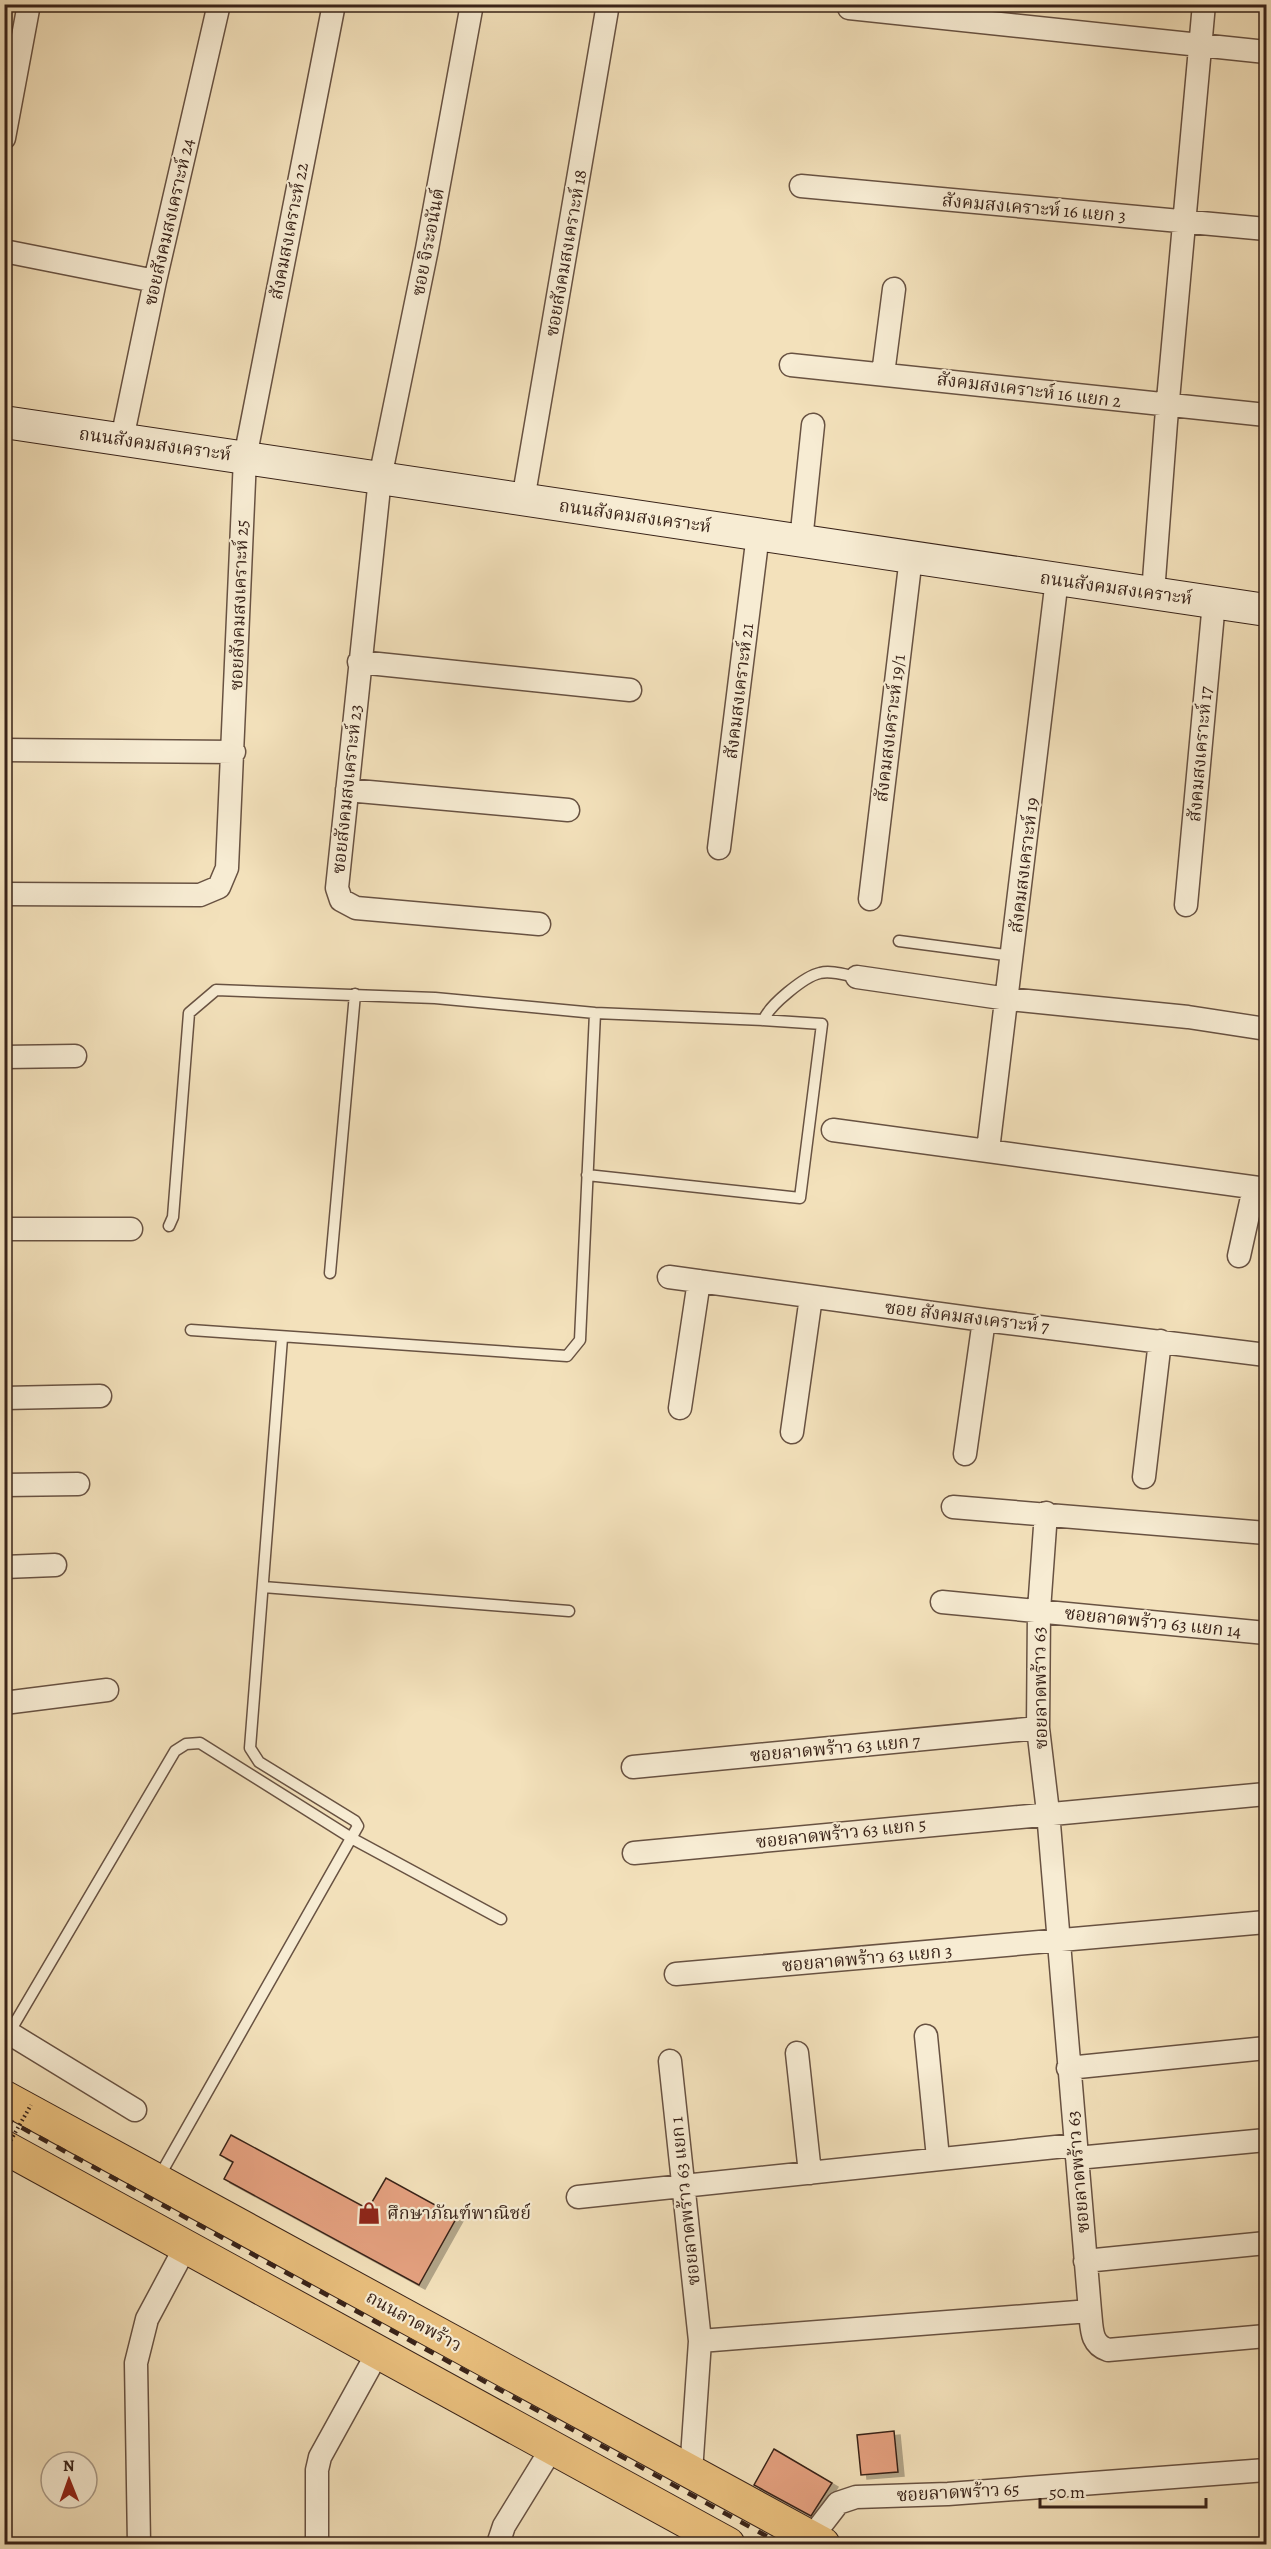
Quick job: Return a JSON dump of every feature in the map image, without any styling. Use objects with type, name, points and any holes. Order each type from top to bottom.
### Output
[{"type":"main road","name":"ถนนสังคมสงเคราะห์","points":[[4,422],[1266,610]]},
{"type":"main road","name":"ถนนลาดพร้าว","points":[[18,2101],[157,2180],[817,2541]]},
{"type":"main road","points":[[4,2147],[728,2544]]},
{"type":"street","points":[[4,138],[29,4]]},
{"type":"street","name":"ซอยสังคมสงเคราะห์ 24","points":[[122,439],[155,280],[219,4]]},
{"type":"street","name":"สังคมสงเคราะห์ 22","points":[[245,458],[334,4]]},
{"type":"street","name":"ซอย จิระอนันต์","points":[[380,478],[427,249],[472,4]]},
{"type":"street","name":"ซอยสังคมสงเคราะห์ 18","points":[[523,500],[608,4]]},
{"type":"street","points":[[1153,593],[1204,4]]},
{"type":"street","points":[[849,8],[1201,47],[1266,52]]},
{"type":"street","name":"สังคมสงเคราะห์ 16 แยก 3","points":[[801,186],[1266,229]]},
{"type":"street","points":[[4,250],[155,280]]},
{"type":"street","points":[[883,374],[894,289]]},
{"type":"street","name":"สังคมสงเคราะห์ 16 แยก 2","points":[[791,365],[1266,415]]},
{"type":"street","points":[[801,541],[813,424]]},
{"type":"street","name":"ซอยสังคมสงเคราะห์ 25","points":[[4,894],[200,895],[219,887],[227,868],[234,752],[245,458]]},
{"type":"street","name":"ซอยสังคมสงเคราะห์ 23","points":[[380,478],[346,790],[337,888],[340,900],[356,908],[539,924]]},
{"type":"street","name":"สังคมสงเคราะห์ 21","points":[[719,848],[758,534]]},
{"type":"street","name":"สังคมสงเคราะห์ 19/1","points":[[870,900],[911,557]]},
{"type":"street","name":"สังคมสงเคราะห์ 19","points":[[988,1150],[1057,579]]},
{"type":"street","name":"สังคมสงเคราะห์ 17","points":[[1186,905],[1214,602]]},
{"type":"street","points":[[359,662],[630,690]]},
{"type":"street","points":[[4,750],[234,752]]},
{"type":"street","points":[[346,790],[568,810]]},
{"type":"street","points":[[857,977],[1008,999],[1188,1017],[1266,1029]]},
{"type":"street","points":[[4,1057],[75,1056]]},
{"type":"street","points":[[833,1130],[1260,1189],[1239,1256]]},
{"type":"street","points":[[4,1229],[131,1229]]},
{"type":"street","name":"ซอย สังคมสงเคราะห์ 7","points":[[669,1277],[984,1320],[1266,1355]]},
{"type":"street","points":[[680,1408],[699,1281]]},
{"type":"street","points":[[792,1432],[811,1297]]},
{"type":"street","points":[[965,1454],[984,1320]]},
{"type":"street","points":[[1144,1477],[1160,1341]]},
{"type":"street","points":[[4,1398],[100,1396]]},
{"type":"street","points":[[4,1485],[78,1484]]},
{"type":"street","points":[[953,1507],[1266,1533]]},
{"type":"street","name":"ซอยลาดพร้าว 63","points":[[1046,1513],[1039,1610],[1038,1728],[1048,1812],[1068,2068],[1094,2340],[1098,2347],[1108,2350],[1266,2336]]},
{"type":"street","points":[[4,1567],[55,1565]]},
{"type":"street","name":"ซอยลาดพร้าว 63 แยก 14","points":[[942,1602],[1266,1634]]},
{"type":"street","points":[[4,1703],[107,1690]]},
{"type":"street","name":"ซอยลาดพร้าว 63 แยก 7","points":[[633,1767],[1038,1728]]},
{"type":"street","name":"ซอยลาดพร้าว 63 แยก 5","points":[[634,1853],[1048,1812],[1266,1794]]},
{"type":"street","name":"ซอยลาดพร้าว 63 แยก 3","points":[[676,1974],[1266,1922]]},
{"type":"street","points":[[7,2031],[135,2110]]},
{"type":"street","points":[[926,2036],[938,2158]]},
{"type":"street","points":[[1068,2068],[1266,2048]]},
{"type":"street","points":[[797,2053],[810,2173]]},
{"type":"street","name":"ซอยลาดพร้าว 63 แยก 1","points":[[670,2061],[700,2341]]},
{"type":"street","points":[[578,2197],[938,2158],[1266,2140]]},
{"type":"street","points":[[1085,2261],[1266,2243]]},
{"type":"street","points":[[139,2544],[136,2362],[147,2319],[186,2246]]},
{"type":"street","points":[[691,2472],[700,2341],[1090,2311]]},
{"type":"street","points":[[317,2544],[317,2470],[320,2457],[378,2352]]},
{"type":"street","points":[[498,2544],[504,2526],[552,2448]]},
{"type":"street","name":"ซอยลาดพร้าว 65","points":[[817,2541],[838,2503],[856,2497],[948,2494],[1266,2470]]},
{"type":"lane","points":[[899,941],[1013,956]]},
{"type":"lane","points":[[761,1020],[764,1020],[781,998],[817,974],[827,972],[857,977]]},
{"type":"lane","points":[[169,1226],[173,1217],[189,1013],[216,990],[355,994],[479,1001],[595,1013],[822,1024],[800,1198],[587,1175]]},
{"type":"lane","points":[[330,1273],[355,994]]},
{"type":"lane","points":[[191,1330],[567,1356],[580,1340],[595,1013]]},
{"type":"lane","points":[[157,2180],[353,1839],[358,1826],[355,1821],[260,1762],[250,1748],[282,1338]]},
{"type":"lane","points":[[262,1587],[569,1611]]},
{"type":"lane","points":[[7,2031],[175,1752],[186,1744],[200,1743],[353,1839],[501,1918]]},
{"type":"path","points":[[4,2152],[18,2101]]},
{"type":"building","name":"ศึกษาภัณฑ์พาณิชย์","points":[[231,2135],[368,2209],[386,2178],[457,2217],[419,2285],[224,2179],[233,2162],[220,2155]]},
{"type":"building","points":[[894,2431],[898,2472],[861,2475],[857,2435]]},
{"type":"building","points":[[774,2449],[832,2483],[811,2516],[754,2485]]},
{"type":"railway","points":[[4,2118],[781,2544]]},
{"type":"place","name":"ศึกษาภัณฑ์พาณิชย์","points":[[369,2213]]}]
